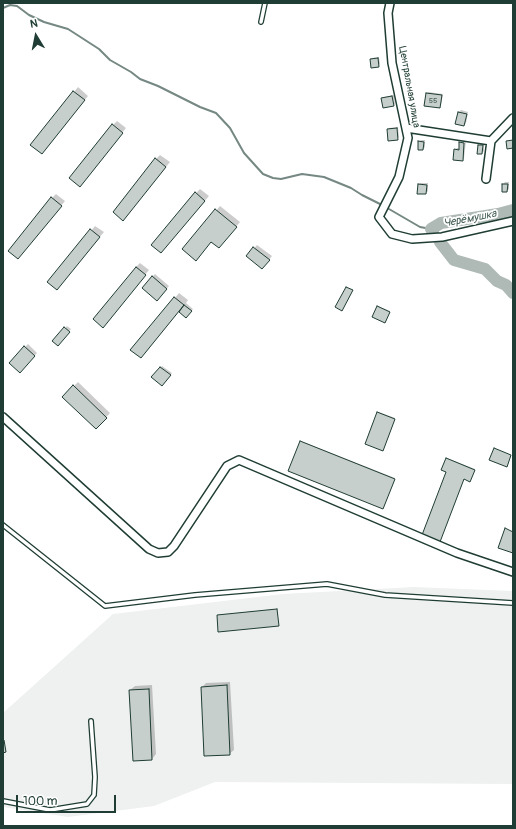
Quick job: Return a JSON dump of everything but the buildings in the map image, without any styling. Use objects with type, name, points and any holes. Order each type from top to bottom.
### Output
[{"type":"street","name":"Центральная улица","points":[[390,3],[388,13],[392,64],[408,138],[399,177],[379,217],[392,234],[412,239],[442,237],[513,221]]},
{"type":"street","points":[[486,179],[491,141],[513,118]]},
{"type":"street","points":[[406,128],[491,141]]},
{"type":"street","points":[[3,417],[149,549],[158,553],[168,552],[174,546],[227,466],[239,460],[457,552],[513,572]]},
{"type":"lane","points":[[261,22],[265,3]]},
{"type":"lane","points":[[3,525],[105,606],[195,595],[327,584],[385,595],[513,603]]},
{"type":"lane","points":[[3,801],[50,810],[87,804],[94,795],[95,777],[91,721]]},
{"type":"shaded area","points":[[414,587],[513,591],[513,784],[215,782],[154,806],[68,817],[3,807],[3,713],[113,614],[283,594]]},
{"type":"waterway","points":[[3,8],[10,5],[17,6],[29,15],[44,22],[68,29],[99,49],[110,60],[140,79],[216,113],[230,128],[244,153],[263,174],[281,179],[302,174],[324,177],[351,188],[380,204]]},
{"type":"waterway","points":[[389,209],[420,227],[431,229]]},
{"type":"waterway","name":"Черёмушка","points":[[433,232],[431,229],[441,223],[498,214],[513,210]]},
{"type":"waterway","name":"Черёмушка","points":[[440,242],[454,260],[485,269],[497,281],[506,285],[513,293]]}]
